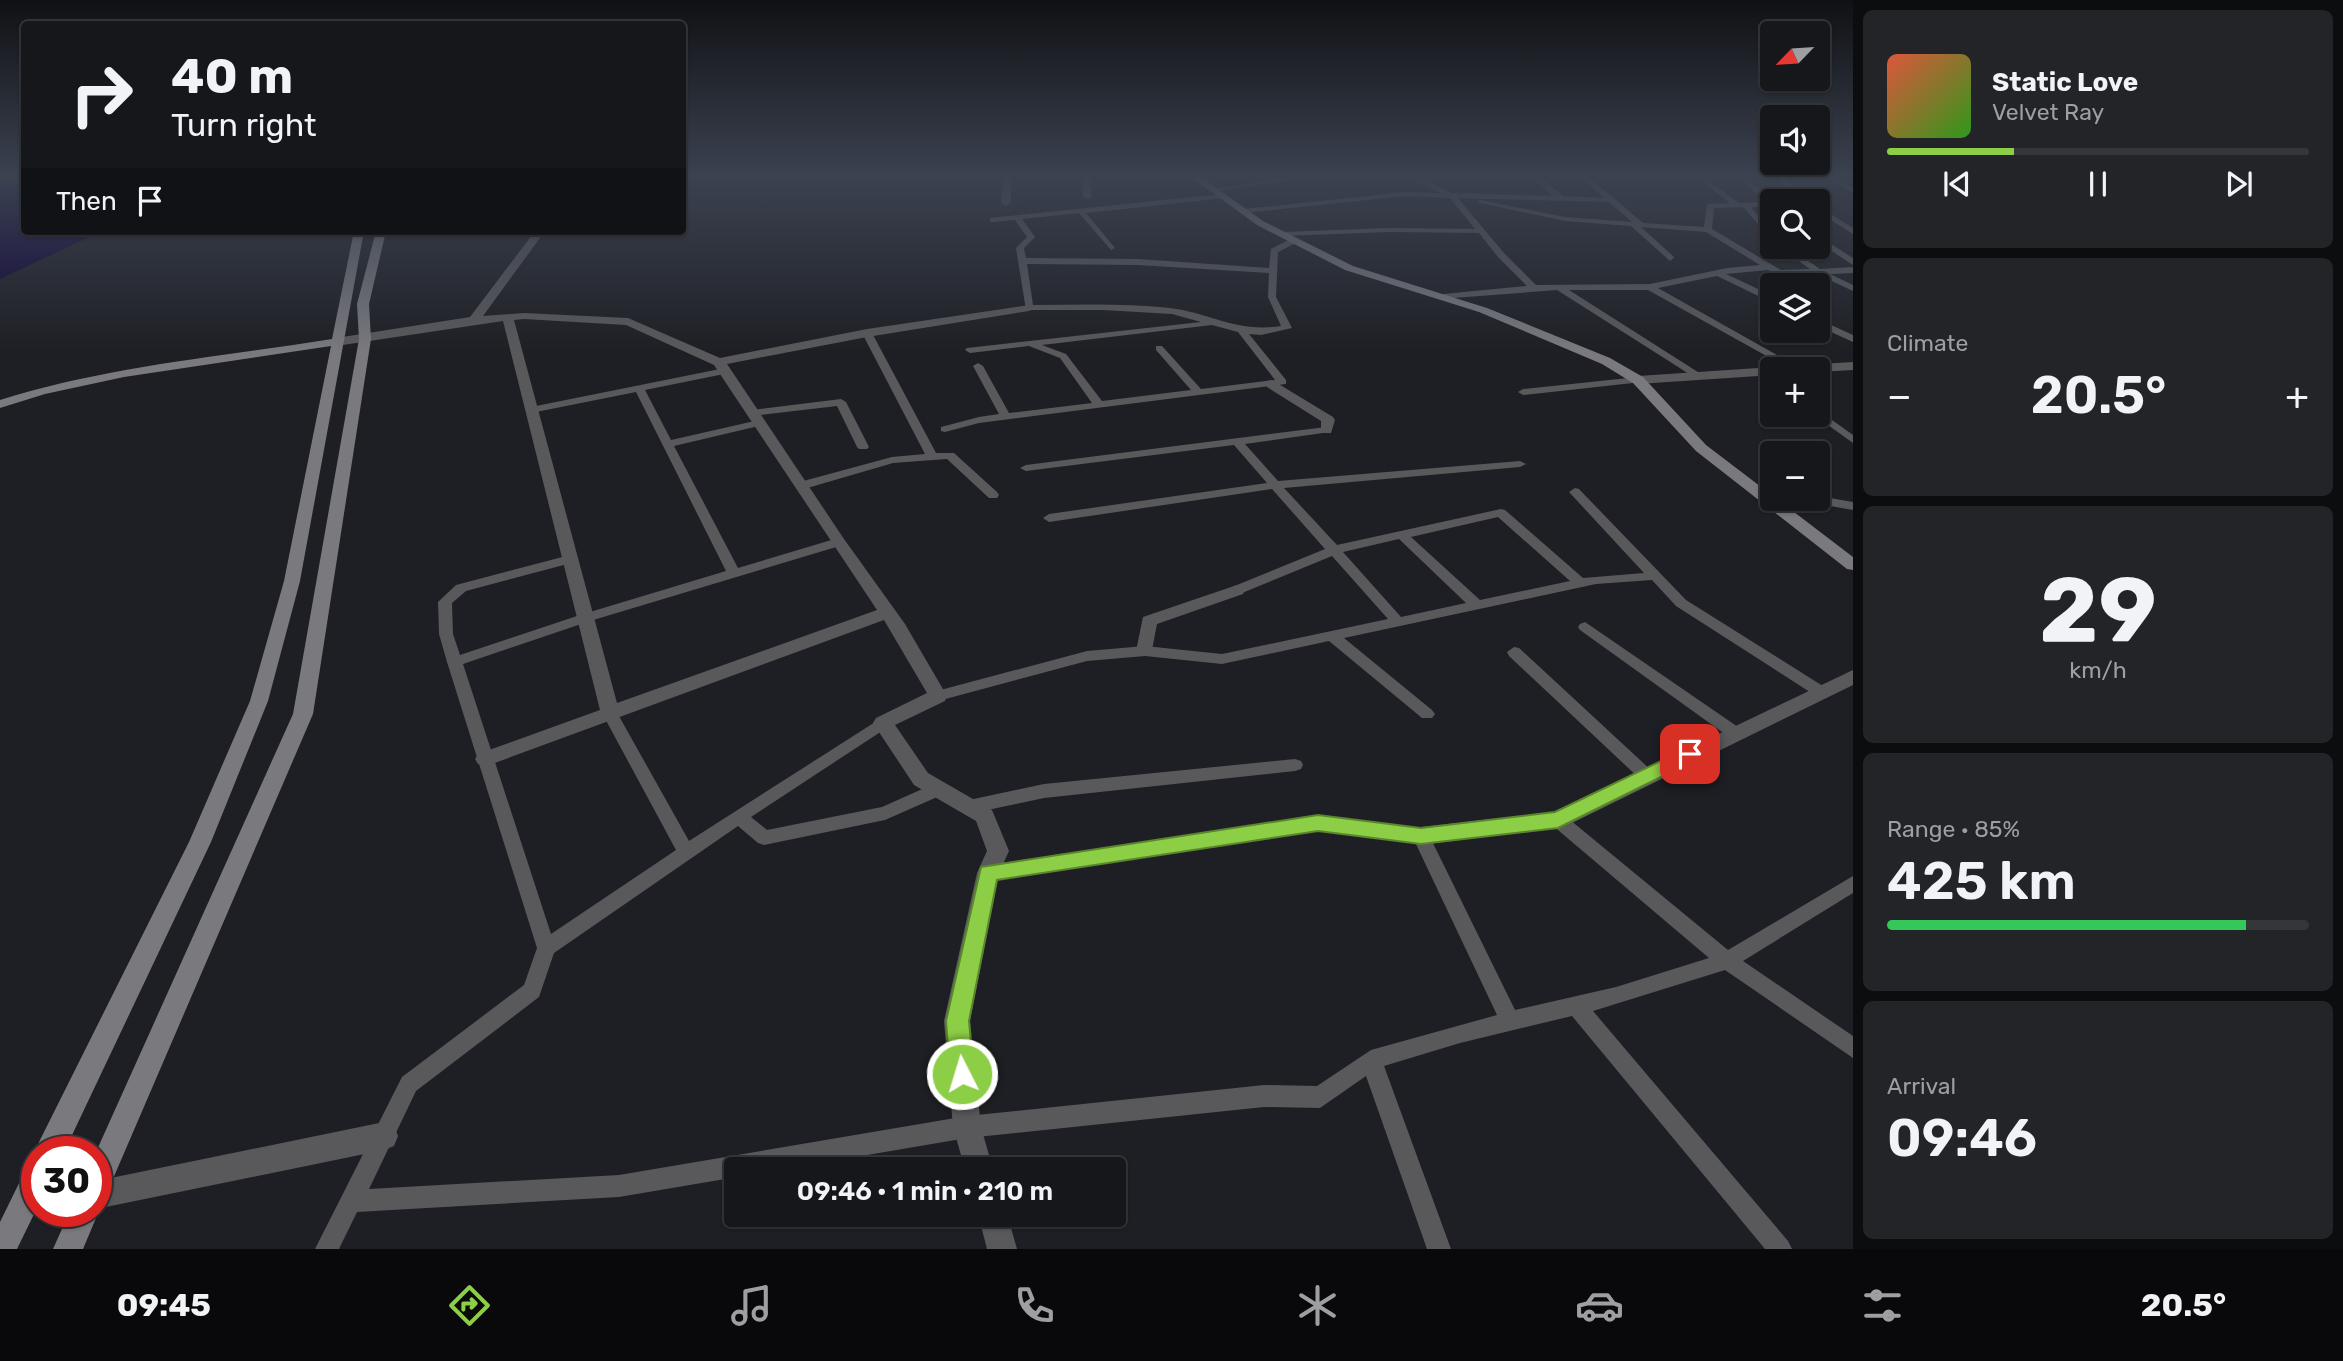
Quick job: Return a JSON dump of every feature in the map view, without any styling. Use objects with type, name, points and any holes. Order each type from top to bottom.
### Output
[{"type":"main road","points":[[57,1136],[200,842],[259,701],[292,582],[358,235]]},
{"type":"main road","points":[[112,1149],[303,714],[365,339],[363,304],[380,235]]},
{"type":"main road","points":[[1283,235],[1349,268],[1483,310],[1606,361],[1638,380],[1701,448],[1760,490]]},
{"type":"main road","points":[[0,404],[63,385],[106,376],[336,342]]},
{"type":"main road","points":[[1787,511],[1853,565]]},
{"type":"main road","points":[[2,1249],[21,1220]]},
{"type":"main road","points":[[68,1249],[78,1227]]},
{"type":"street","points":[[474,320],[537,235]]},
{"type":"street","points":[[722,367],[867,333],[1029,308]]},
{"type":"street","points":[[336,342],[474,320],[508,318],[628,323],[722,367],[800,486],[888,612],[938,696],[883,723],[921,779],[985,817],[999,851],[988,873],[957,1021],[967,1127],[976,1157]]},
{"type":"street","points":[[508,318],[610,713]]},
{"type":"street","points":[[1830,367],[1853,366]]},
{"type":"street","points":[[1638,380],[1760,374]]},
{"type":"street","points":[[1272,384],[1328,420],[1326,430]]},
{"type":"street","points":[[1145,651],[1149,621],[1237,590]]},
{"type":"street","points":[[485,759],[888,612]]},
{"type":"street","points":[[1421,836],[1558,820],[1646,775],[1853,677]]},
{"type":"street","points":[[112,1192],[384,1136]]},
{"type":"street","points":[[996,1227],[1002,1249]]},
{"type":"lane","points":[[1030,235],[1020,248],[1029,308],[1103,307],[1172,311],[1241,330],[1261,332],[1287,328],[1272,297],[1275,251],[1287,238],[1322,235]]},
{"type":"lane","points":[[1101,235],[1111,248]]},
{"type":"lane","points":[[1486,235],[1534,288]]},
{"type":"lane","points":[[1647,235],[1670,258]]},
{"type":"lane","points":[[1717,235],[1779,273],[1853,270]]},
{"type":"lane","points":[[1830,246],[1853,262]]},
{"type":"lane","points":[[1800,259],[1853,288]]},
{"type":"lane","points":[[1023,261],[1165,263],[1273,271]]},
{"type":"lane","points":[[1443,297],[1534,288],[1650,286],[1718,273],[1769,267]]},
{"type":"lane","points":[[1718,273],[1760,294]]},
{"type":"lane","points":[[1650,286],[1776,357]]},
{"type":"lane","points":[[1558,287],[1697,376]]},
{"type":"lane","points":[[970,350],[1217,323]]},
{"type":"lane","points":[[1830,328],[1853,339]]},
{"type":"lane","points":[[945,429],[979,420],[1282,383],[1241,330]]},
{"type":"lane","points":[[867,333],[931,455]]},
{"type":"lane","points":[[1030,344],[1063,356],[1100,405]]},
{"type":"lane","points":[[1159,348],[1199,393]]},
{"type":"lane","points":[[978,366],[1006,417]]},
{"type":"lane","points":[[531,410],[639,388],[722,367]]},
{"type":"lane","points":[[1523,392],[1638,380]]},
{"type":"lane","points":[[639,388],[734,573]]},
{"type":"lane","points":[[667,444],[756,418],[841,402],[863,447]]},
{"type":"lane","points":[[1830,422],[1853,440]]},
{"type":"lane","points":[[1026,468],[1326,430]]},
{"type":"lane","points":[[1236,441],[1399,622]]},
{"type":"lane","points":[[800,486],[892,460],[950,455],[993,495]]},
{"type":"lane","points":[[1048,518],[1275,485],[1520,464]]},
{"type":"lane","points":[[1575,492],[1681,603],[1821,692]]},
{"type":"lane","points":[[1830,502],[1853,506]]},
{"type":"lane","points":[[1237,590],[1334,550],[1501,513],[1580,583]]},
{"type":"lane","points":[[1402,535],[1478,606]]},
{"type":"lane","points":[[454,662],[585,618],[838,542]]},
{"type":"lane","points":[[327,1249],[409,1084],[532,991],[546,948],[454,662],[446,634],[445,602],[461,587],[570,559]]},
{"type":"lane","points":[[938,696],[1087,656],[1145,651],[1222,659],[1580,583],[1655,576]]},
{"type":"lane","points":[[1585,627],[1735,733]]},
{"type":"lane","points":[[1333,637],[1427,713]]},
{"type":"lane","points":[[1514,652],[1646,775]]},
{"type":"lane","points":[[610,713],[688,852]]},
{"type":"lane","points":[[546,948],[738,817],[883,723]]},
{"type":"lane","points":[[970,807],[1044,790],[1295,765]]},
{"type":"lane","points":[[738,817],[764,838],[884,813],[938,789]]},
{"type":"lane","points":[[1558,820],[1727,961],[1853,1048]]},
{"type":"lane","points":[[988,873],[1318,823],[1421,836],[1510,1021]]},
{"type":"lane","points":[[351,1201],[619,1186],[967,1127],[1264,1096],[1320,1097],[1371,1060],[1510,1021],[1616,996],[1727,961],[1853,884]]},
{"type":"lane","points":[[1575,1005],[1780,1249]]},
{"type":"lane","points":[[1371,1060],[1439,1249]]},
{"type":"shaded area","points":[[0,235],[93,235],[0,279]]},
{"type":"route","points":[[962,1074],[957,1021],[988,873],[1318,823],[1421,836],[1558,820],[1690,754]]}]
